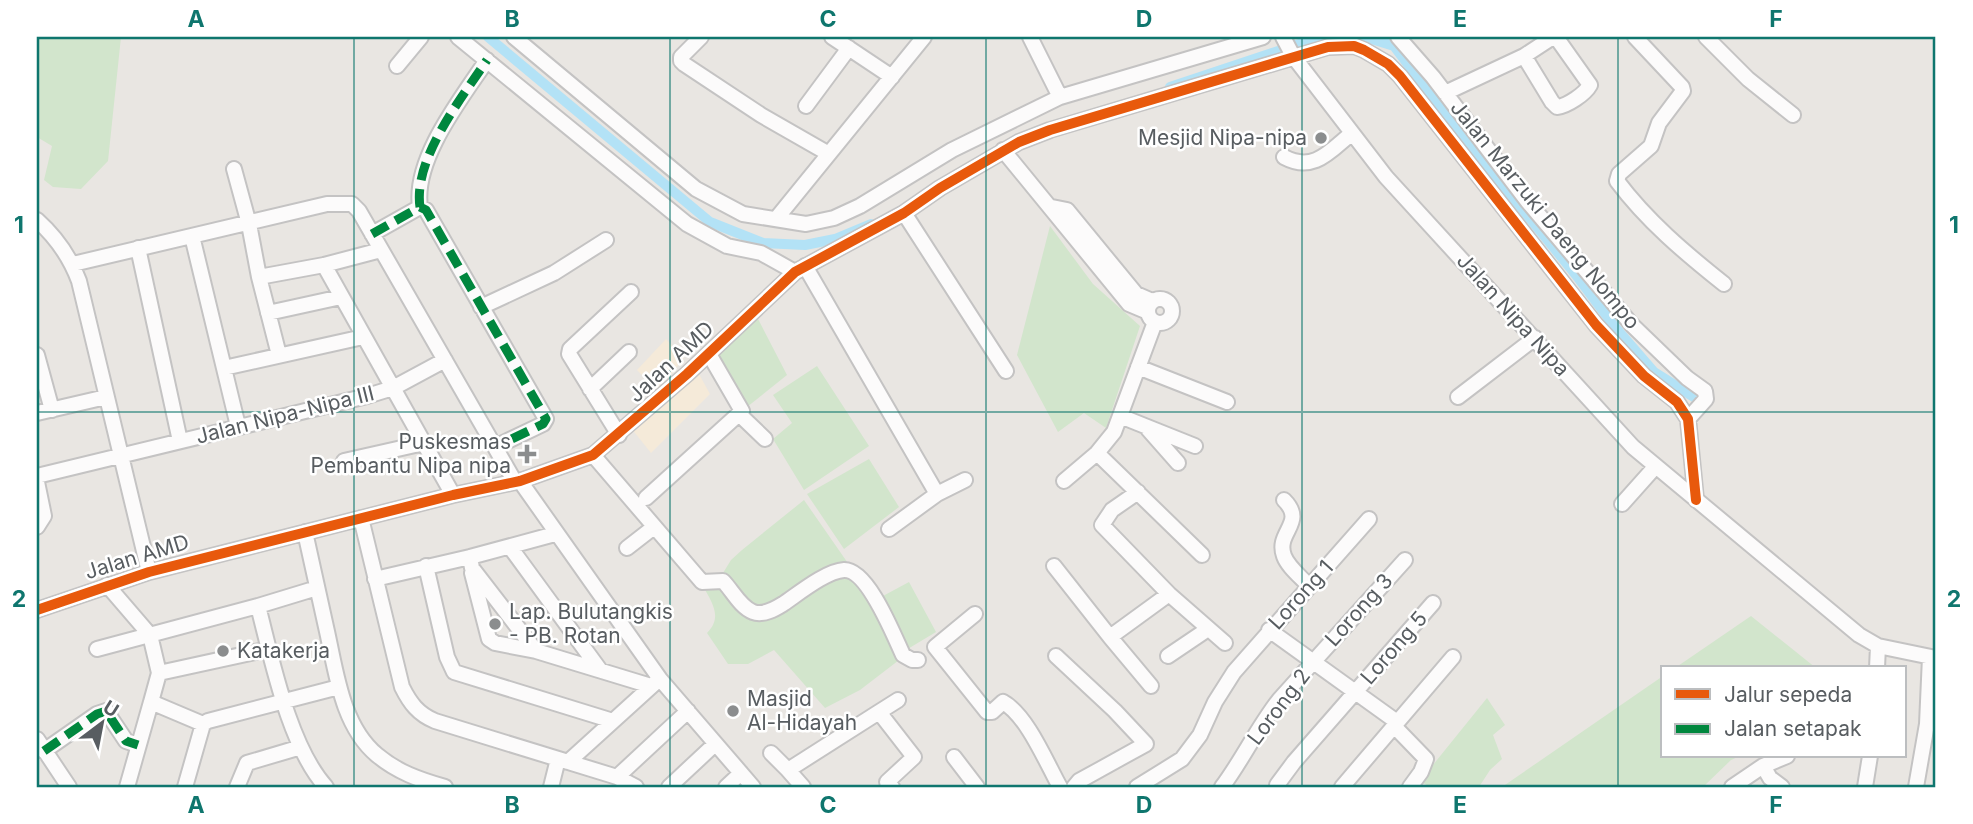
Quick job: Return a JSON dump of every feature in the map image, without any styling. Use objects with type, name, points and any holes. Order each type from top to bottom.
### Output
[{"type":"street","points":[[397,66],[421,37]]},
{"type":"street","points":[[458,37],[687,223],[727,246],[761,253],[800,269],[937,494]]},
{"type":"street","points":[[514,37],[696,189],[743,214],[806,224],[834,218],[870,200],[952,150],[1060,97],[1264,37]]},
{"type":"street","points":[[701,37],[681,57],[684,64],[761,115],[829,154]]},
{"type":"street","points":[[832,37],[892,77]]},
{"type":"street","points":[[776,219],[924,37]]},
{"type":"street","points":[[1030,37],[1060,97]]},
{"type":"street","name":"Jalan Nipa Nipa","points":[[1283,37],[1292,54],[1386,177],[1618,431],[1655,467],[1859,635],[1878,646]]},
{"type":"street","name":"Jalan Marzuki Daeng Nompo","points":[[1398,37],[1445,93],[1528,202],[1632,325],[1687,378],[1705,391],[1698,409]]},
{"type":"street","points":[[1635,37],[1684,91],[1659,123],[1654,142],[1619,174],[1617,181],[1648,217],[1687,255],[1724,284]]},
{"type":"street","points":[[1706,37],[1748,79],[1793,115]]},
{"type":"street","points":[[1445,93],[1524,56],[1547,38],[1590,85],[1587,90],[1557,107],[1524,56]]},
{"type":"street","name":"Jalan AMD","points":[[37,610],[149,572],[453,495],[518,482],[593,455],[619,435],[800,269],[904,213],[1003,150],[1050,130],[1292,54],[1338,45],[1354,46],[1374,54],[1388,64],[1500,201],[1596,325],[1644,376],[1677,402],[1698,409]]},
{"type":"street","points":[[806,106],[849,48]]},
{"type":"street","points":[[418,208],[420,181],[434,144],[487,60]]},
{"type":"street","points":[[1284,157],[1304,164],[1315,161],[1352,133]]},
{"type":"street","points":[[1003,150],[1129,304],[1152,312],[1138,367],[1114,432],[1097,453],[1064,481]]},
{"type":"street","points":[[234,169],[279,355]]},
{"type":"street","points":[[73,264],[327,204],[348,203],[356,207],[518,482],[655,682],[688,711],[753,787]]},
{"type":"street","points":[[372,234],[418,208],[426,210],[546,419],[545,423],[495,447]]},
{"type":"street","points":[[904,213],[1006,371]]},
{"type":"street","points":[[37,220],[55,238],[73,264],[79,281],[149,572]]},
{"type":"street","points":[[192,236],[238,426]]},
{"type":"street","points":[[481,307],[554,272],[606,240]]},
{"type":"street","points":[[138,248],[180,441]]},
{"type":"street","points":[[259,277],[324,265],[381,250]]},
{"type":"street","points":[[324,265],[453,495]]},
{"type":"street","points":[[619,435],[569,355],[570,349],[631,292]]},
{"type":"street","points":[[268,313],[341,297]]},
{"type":"street","points":[[224,368],[363,337]]},
{"type":"street","points":[[1458,397],[1535,338]]},
{"type":"street","points":[[590,389],[629,352]]},
{"type":"street","points":[[709,354],[740,405],[740,415],[765,439]]},
{"type":"street","points":[[37,355],[52,410]]},
{"type":"street","name":"Jalan Nipa-Nipa III","points":[[37,476],[393,388],[445,360]]},
{"type":"street","points":[[1138,367],[1227,402]]},
{"type":"street","points":[[37,413],[106,397]]},
{"type":"street","points":[[1696,500],[1698,409]]},
{"type":"street","points":[[646,498],[740,415]]},
{"type":"street","points":[[1120,416],[1195,446]]},
{"type":"street","points":[[1145,426],[1178,463]]},
{"type":"street","points":[[344,461],[424,443]]},
{"type":"street","points":[[1097,453],[1202,555]]},
{"type":"street","points":[[593,455],[702,582],[723,580],[740,601],[754,612],[777,608],[833,573],[841,570],[852,572],[868,586],[903,655],[918,660]]},
{"type":"street","points":[[1622,504],[1655,467]]},
{"type":"street","points":[[1120,476],[1121,504]]},
{"type":"street","points":[[889,529],[937,494],[965,480]]},
{"type":"street","points":[[37,482],[44,516],[37,527]]},
{"type":"street","points":[[1138,492],[1112,510],[1102,525],[1169,594],[1225,643]]},
{"type":"street","points":[[1284,500],[1294,513],[1283,545],[1284,556],[1309,586]]},
{"type":"street","points":[[361,518],[402,687],[415,709],[424,717],[435,721],[617,777],[636,787]]},
{"type":"street","name":"Lorong 1","points":[[1137,787],[1182,759],[1200,735],[1215,702],[1234,672],[1369,519]]},
{"type":"street","points":[[627,548],[654,527]]},
{"type":"street","points":[[305,532],[339,687],[352,722],[364,742],[377,755],[411,777],[445,787]]},
{"type":"street","points":[[375,579],[426,566],[470,563],[510,547],[555,534]]},
{"type":"street","points":[[510,547],[600,670]]},
{"type":"street","name":"Lorong 3","points":[[1313,661],[1405,560]]},
{"type":"street","points":[[470,563],[489,639],[495,643],[655,682]]},
{"type":"street","points":[[470,563],[536,651]]},
{"type":"street","points":[[426,566],[447,657],[454,671],[613,721]]},
{"type":"street","points":[[1054,566],[1151,686]]},
{"type":"street","points":[[107,585],[150,635],[159,673],[127,787]]},
{"type":"street","points":[[97,649],[317,588]]},
{"type":"street","points":[[1110,637],[1169,594]]},
{"type":"street","name":"Lorong 5","points":[[1277,785],[1433,603]]},
{"type":"street","points":[[258,606],[285,702],[301,747],[315,774],[327,787]]},
{"type":"street","points":[[975,614],[935,647],[987,712],[992,712],[1003,702],[1012,708],[1038,745],[1060,787]]},
{"type":"street","points":[[1168,656],[1208,629]]},
{"type":"street","points":[[1269,630],[1356,692],[1395,724],[1426,759],[1421,772],[1410,787]]},
{"type":"street","points":[[1877,666],[1878,646],[1933,657],[1927,724],[1916,787]]},
{"type":"street","points":[[159,673],[269,649]]},
{"type":"street","points":[[1056,656],[1146,744],[1079,781],[1074,787]]},
{"type":"street","points":[[1342,787],[1453,657]]},
{"type":"street","name":"Lorong 2","points":[[1222,787],[1266,717],[1313,661]]},
{"type":"street","points":[[551,787],[563,760],[613,721],[655,682]]},
{"type":"street","points":[[185,787],[203,724],[214,718],[339,687]]},
{"type":"street","points":[[788,769],[898,700]]},
{"type":"street","points":[[150,702],[203,724]]},
{"type":"street","points":[[69,787],[40,745],[106,711],[127,741],[138,745]]},
{"type":"street","points":[[617,777],[688,711]]},
{"type":"street","points":[[879,712],[914,757],[887,786]]},
{"type":"street","points":[[668,787],[715,744]]},
{"type":"street","points":[[240,787],[247,762],[301,747]]},
{"type":"street","points":[[771,753],[803,787]]},
{"type":"street","points":[[954,757],[977,787]]},
{"type":"street","points":[[1732,787],[1763,766],[1782,758]]},
{"type":"street","points":[[1865,787],[1870,758]]},
{"type":"street","points":[[1763,766],[1770,778],[1782,787]]},
{"type":"street","points":[[726,787],[741,774]]},
{"type":"shaded area","points":[[666,339],[684,358],[657,391],[637,370]]},
{"type":"shaded area","points":[[698,372],[710,394],[651,453],[631,428]]},
{"type":"green space","points":[[37,37],[121,37],[108,161],[81,189],[53,187],[44,180],[52,146],[37,137]]},
{"type":"green space","points":[[1050,226],[1093,284],[1140,326],[1106,428],[1084,413],[1058,432],[1017,355]]},
{"type":"green space","points":[[757,317],[787,375],[747,407],[716,354]]},
{"type":"green space","points":[[817,366],[869,446],[804,490],[773,439],[792,423],[773,395]]},
{"type":"green space","points":[[869,459],[899,507],[844,549],[807,494]]},
{"type":"green space","points":[[804,500],[868,592],[903,657],[860,690],[825,708],[774,650],[748,664],[728,664],[707,633],[715,616],[703,586],[723,573],[731,560],[742,550]]},
{"type":"green space","points":[[909,582],[936,632],[906,650],[883,596]]},
{"type":"green space","points":[[1751,616],[1814,666],[1678,666]]},
{"type":"green space","points":[[1661,677],[1661,758],[1736,758],[1703,787],[1502,787]]},
{"type":"green space","points":[[1487,698],[1505,725],[1493,735],[1502,759],[1490,770],[1479,787],[1430,787],[1420,781]]},
{"type":"waterway","points":[[488,37],[710,222],[763,243],[805,245],[835,239],[871,224]]},
{"type":"waterway","points":[[1170,87],[1320,37]]},
{"type":"waterway","points":[[1365,37],[1394,46],[1615,327],[1654,372],[1697,399]]},
{"type":"marked path","points":[[420,207],[420,189],[431,150],[487,60]]},
{"type":"marked path","points":[[420,207],[426,210],[546,419],[543,424],[495,447]]},
{"type":"marked path","points":[[372,234],[420,207]]},
{"type":"marked path","points":[[44,751],[97,714],[106,711],[126,741],[138,745]]},
{"type":"cycle path","points":[[37,610],[149,572],[453,495],[520,481],[593,455],[687,374],[795,272],[904,213],[940,188],[1019,142],[1050,130],[1328,47],[1354,46],[1364,50],[1388,64],[1400,76],[1596,325],[1644,376],[1677,402],[1688,419],[1696,500]]},
{"type":"place","name":"Mesjid Nipa-nipa","points":[[1321,138]]},
{"type":"place","name":"Puskesmas Pembantu Nipa nipa","points":[[527,454]]},
{"type":"place","name":"Lap. Bulutangkis - PB. Rotan","points":[[495,624]]},
{"type":"place","name":"Katakerja","points":[[223,651]]},
{"type":"place","name":"Masjid Al-Hidayah","points":[[733,711]]}]
